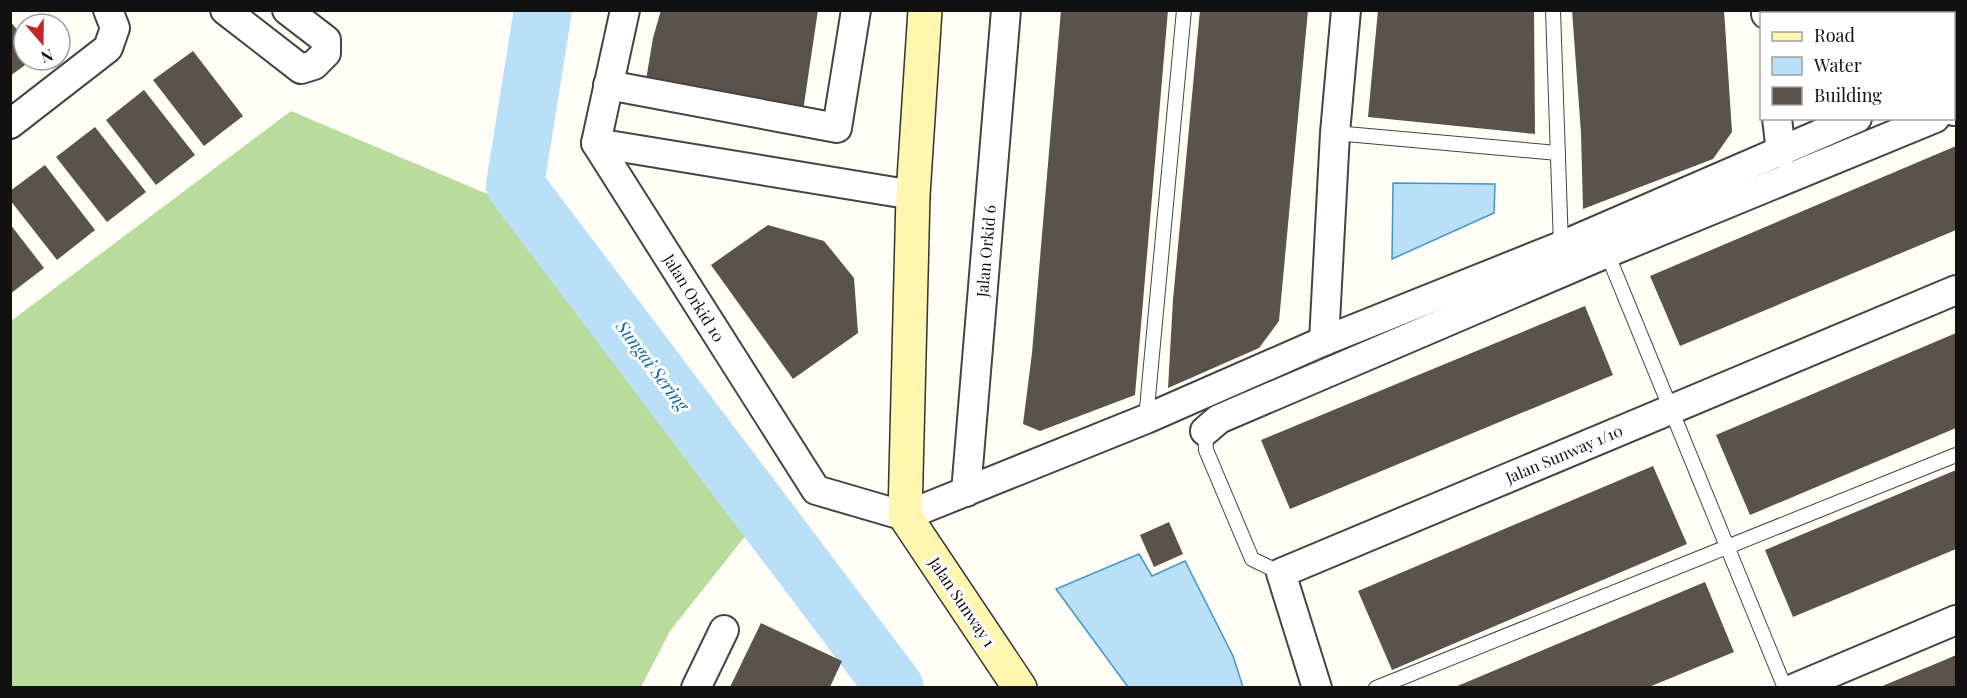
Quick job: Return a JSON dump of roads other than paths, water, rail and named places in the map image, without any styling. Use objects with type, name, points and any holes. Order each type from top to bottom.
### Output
[{"type":"street","points":[[230,12],[301,69],[314,65],[326,53],[326,40],[287,10]]},
{"type":"street","points":[[625,10],[596,143],[914,195]]},
{"type":"street","points":[[608,85],[837,128],[856,10]]},
{"type":"street","points":[[925,10],[914,195],[905,516],[1146,419],[1324,341],[1561,246],[1781,153],[1853,120]]},
{"type":"street","name":"Jalan Orkid 6","points":[[966,492],[1006,10]]},
{"type":"street","points":[[1324,341],[1335,133],[1346,10]]},
{"type":"street","points":[[10,124],[108,48],[111,19]]},
{"type":"street","points":[[1777,120],[1781,153]]},
{"type":"street","points":[[1205,431],[1218,419],[1607,253],[1930,120]]},
{"type":"street","name":"Jalan Orkid 10","points":[[596,143],[816,490],[905,516]]},
{"type":"street","name":"Jalan Sunway 1/10","points":[[1281,573],[1956,290]]},
{"type":"street","name":"Jalan Sunway 1","points":[[905,516],[1020,687]]},
{"type":"street","points":[[1281,573],[1317,687]]},
{"type":"street","points":[[1795,687],[1956,620]]},
{"type":"street","points":[[696,687],[724,630]]},
{"type":"lane","points":[[1146,419],[1184,10]]},
{"type":"lane","points":[[1552,10],[1561,246]]},
{"type":"lane","points":[[1335,133],[1558,153]]},
{"type":"lane","points":[[1607,253],[1785,687]]},
{"type":"lane","points":[[1205,431],[1206,450],[1252,559],[1281,573]]},
{"type":"lane","points":[[1376,687],[1956,455]]},
{"type":"water","points":[[1393,183],[1495,184],[1494,213],[1392,259]]},
{"type":"water","points":[[1139,554],[1152,576],[1185,561],[1233,656],[1243,687],[1128,687],[1056,589]]},
{"type":"waterway","name":"Sungai Sering","points":[[543,10],[515,185],[895,688]]}]
